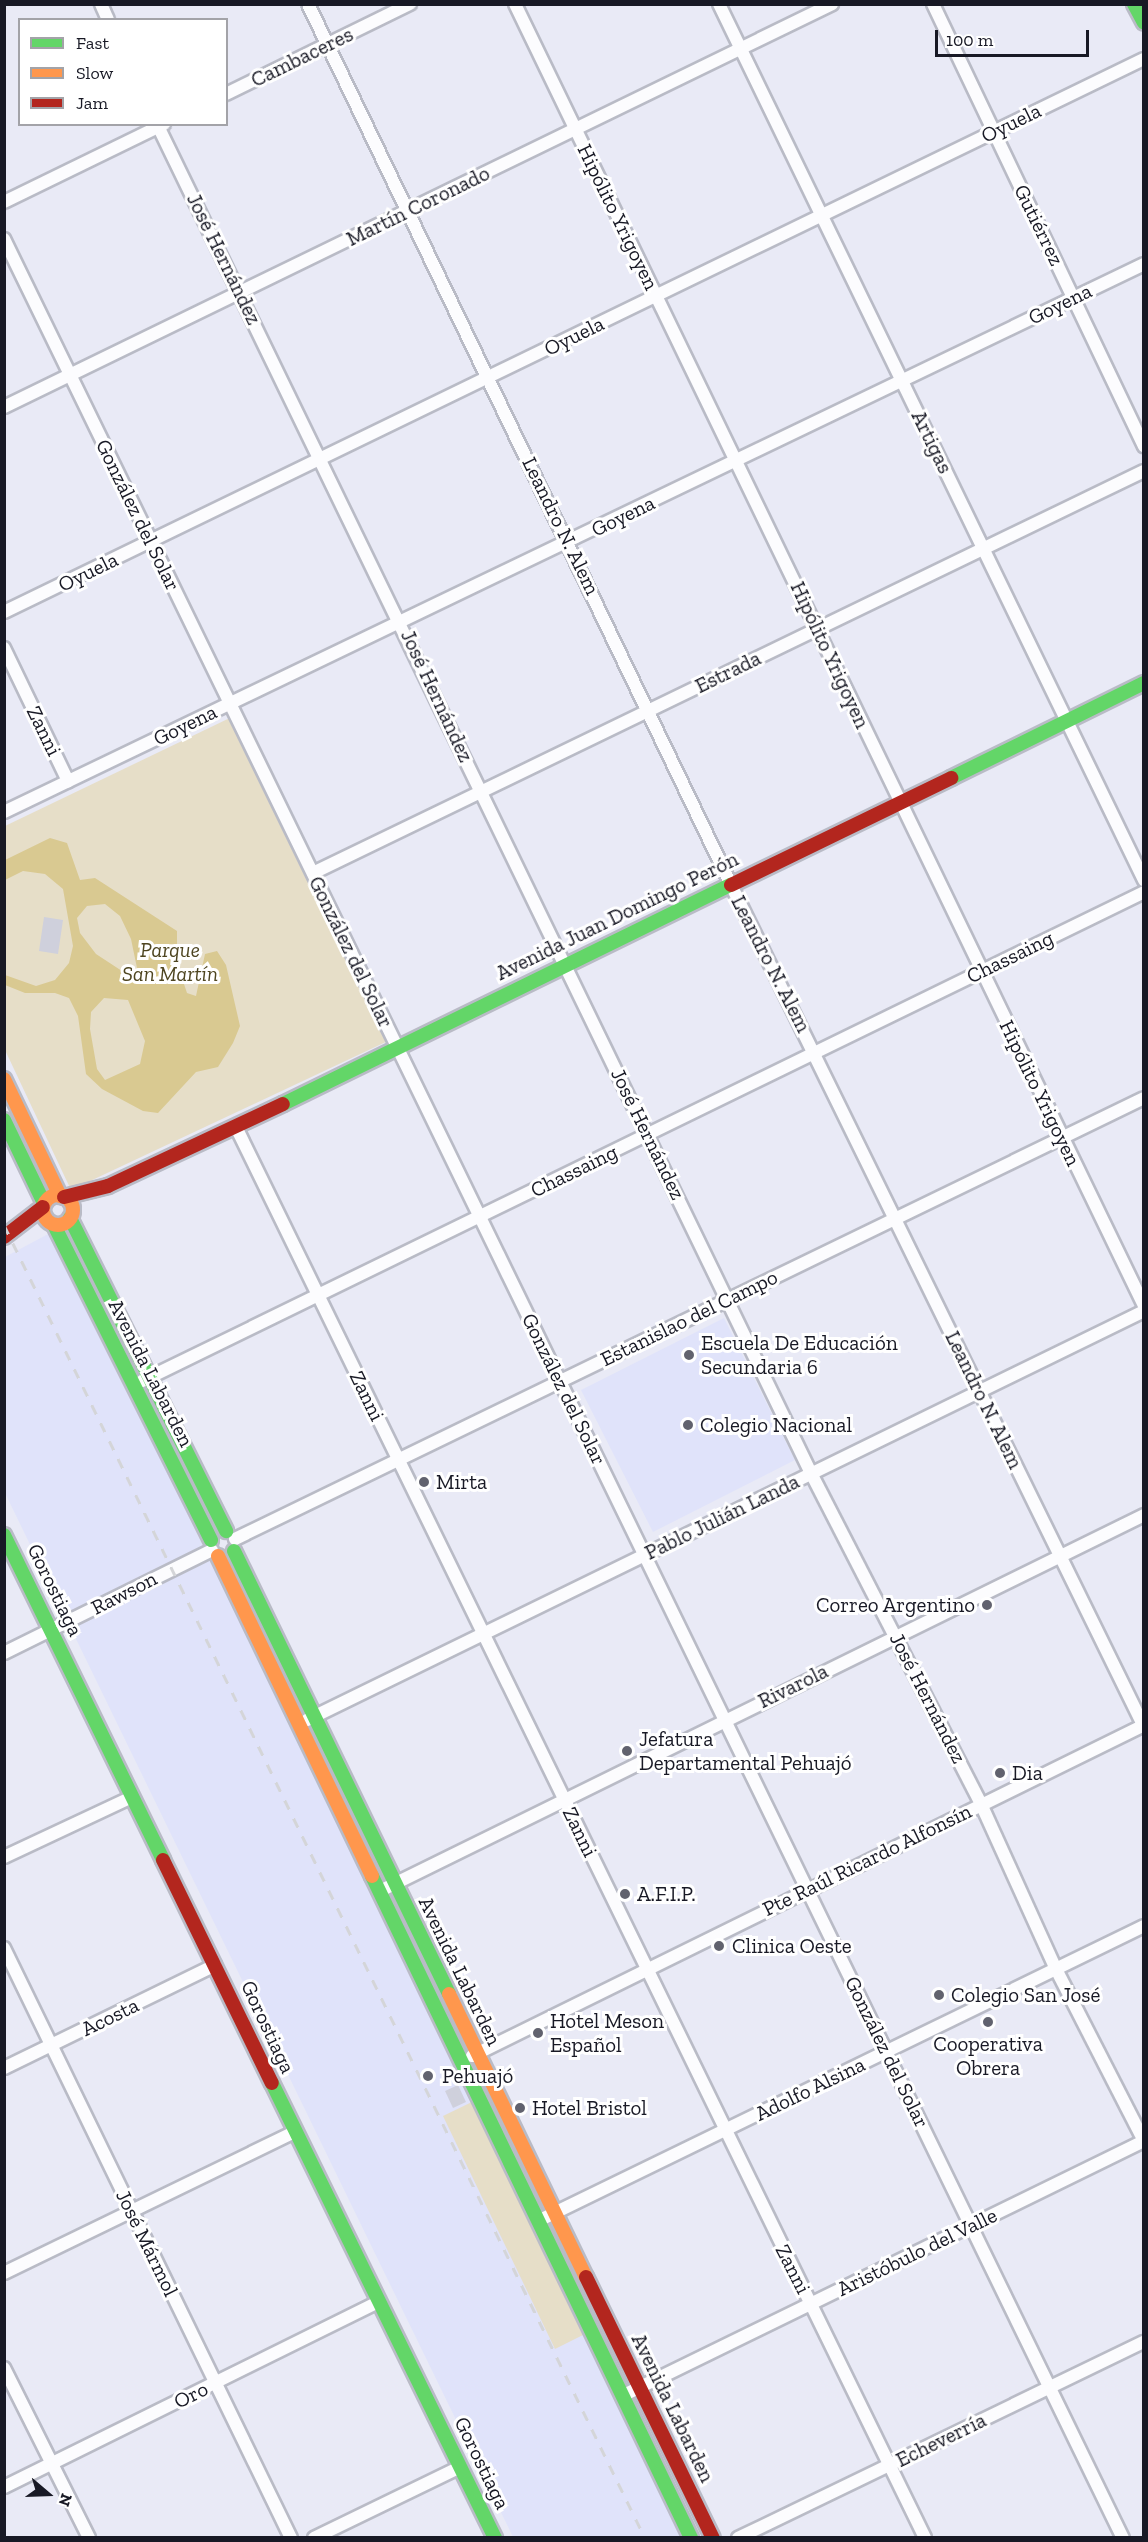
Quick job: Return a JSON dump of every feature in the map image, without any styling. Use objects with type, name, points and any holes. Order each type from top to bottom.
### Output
[{"type":"main road","points":[[1134,4],[1143,23]]},
{"type":"main road","name":"Avenida Juan Domingo Perón","points":[[44,1205],[62,1196],[108,1186],[236,1127],[566,963],[731,885],[1143,683]]},
{"type":"main road","points":[[4,1079],[62,1196]]},
{"type":"main road","points":[[4,1120],[44,1205],[20,1229],[4,1237]]},
{"type":"main road","name":"Avenida Juan Domingo Perón","points":[[20,1229],[52,1224],[71,1216],[108,1186]]},
{"type":"main road","name":"Avenida Labarden","points":[[62,1196],[149,1378],[232,1540],[393,1883],[478,2053],[547,2217],[691,2538]]},
{"type":"main road","name":"Avenida Labarden","points":[[44,1205],[300,1723],[463,2061],[640,2387],[713,2538]]},
{"type":"main road","name":"Gorostiaga","points":[[4,1534],[294,2132],[495,2538]]},
{"type":"main road","points":[[214,1549],[232,1540]]},
{"type":"main road","points":[[214,1549],[232,1540]]},
{"type":"street","points":[[100,4],[107,18]]},
{"type":"street","name":"Leandro N. Alem","points":[[308,4],[650,710],[731,885],[1143,1726]]},
{"type":"street","name":"Cambaceres","points":[[228,93],[410,4]]},
{"type":"street","name":"Hipólito Yrigoyen","points":[[515,4],[818,628],[1143,1306]]},
{"type":"street","name":"Artigas","points":[[719,4],[1143,880]]},
{"type":"street","name":"Martín Coronado","points":[[4,407],[832,4]]},
{"type":"street","name":"Gutiérrez","points":[[933,4],[1143,446]]},
{"type":"street","name":"Oyuela","points":[[4,612],[1143,59]]},
{"type":"street","points":[[4,202],[158,126]]},
{"type":"street","name":"José Hernández","points":[[160,126],[811,1473],[981,1804],[1056,1969],[1143,2141]]},
{"type":"street","name":"González del Solar","points":[[4,239],[1123,2538]]},
{"type":"street","name":"Goyena","points":[[4,812],[402,623],[1143,264]]},
{"type":"street","name":"Estrada","points":[[313,873],[1143,471]]},
{"type":"street","name":"Zanni","points":[[4,648],[68,782]]},
{"type":"street","name":"Chassaing","points":[[133,1385],[1143,892]]},
{"type":"street","name":"Estanislao del Campo","points":[[232,1540],[1143,1098]]},
{"type":"street","name":"Zanni","points":[[236,1127],[724,2131],[925,2538]]},
{"type":"street","name":"Pablo Julián Landa","points":[[300,1723],[1143,1311]]},
{"type":"street","name":"Rivarola","points":[[380,1891],[563,1798],[1143,1515]]},
{"type":"street","name":"Rawson","points":[[4,1653],[214,1549]]},
{"type":"street","name":"Pte Raúl Ricardo Alfonsín","points":[[463,2061],[646,1967],[1143,1726]]},
{"type":"street","points":[[4,1857],[132,1797]]},
{"type":"street","name":"Adolfo Alsina","points":[[547,2217],[1143,1926]]},
{"type":"street","name":"José Mármol","points":[[4,1948],[291,2538]]},
{"type":"street","name":"Acosta","points":[[4,2068],[215,1965]]},
{"type":"street","points":[[4,2273],[294,2132]]},
{"type":"street","name":"Aristóbulo del Valle","points":[[626,2394],[1143,2141]]},
{"type":"street","name":"Oro","points":[[4,2487],[378,2303]]},
{"type":"street","name":"Echeverría","points":[[738,2538],[1143,2342]]},
{"type":"street","points":[[4,2368],[89,2538]]},
{"type":"street","points":[[314,2538],[460,2466]]},
{"type":"shaded area","points":[[50,838],[67,843],[80,880],[95,878],[177,931],[177,963],[187,993],[196,996],[205,954],[217,951],[226,965],[240,1026],[233,1043],[218,1067],[196,1072],[158,1113],[143,1111],[102,1089],[86,1074],[78,1016],[69,998],[55,993],[25,993],[5,985],[5,975],[36,986],[55,980],[69,963],[73,946],[63,889],[45,874],[23,871],[5,880],[5,860]],"holes":[[[105,904],[120,916],[131,939],[137,968],[125,973],[96,954],[80,933],[77,918],[87,906]],[[104,998],[128,1000],[145,1041],[140,1064],[105,1080],[97,1069],[90,1029],[91,1012]]]},
{"type":"shaded area","points":[[50,1233],[688,2537],[513,2537],[5,1493],[5,1257]]},
{"type":"shaded area","name":"Colegio Nacional","points":[[724,1318],[795,1460],[653,1532],[581,1390]]},
{"type":"green space","name":"Parque San Martín","points":[[236,715],[390,1040],[71,1190],[5,1050],[5,826]]},
{"type":"green space","points":[[476,2100],[587,2333],[555,2349],[443,2116]]},
{"type":"building","points":[[44,917],[63,920],[58,954],[39,951]]},
{"type":"building","points":[[458,2085],[466,2102],[453,2108],[445,2091]]},
{"type":"railway","points":[[4,1225],[645,2538]]},
{"type":"traffic: fast","points":[[1134,4],[1144,23]]},
{"type":"traffic: fast","points":[[951,778],[1144,683]]},
{"type":"traffic: fast","points":[[283,1104],[731,885]]},
{"type":"traffic: fast","points":[[4,1120],[44,1203]]},
{"type":"traffic: fast","points":[[70,1218],[226,1531]]},
{"type":"traffic: fast","points":[[54,1225],[211,1540]]},
{"type":"traffic: fast","points":[[4,1535],[163,1860]]},
{"type":"traffic: fast","points":[[234,1551],[449,1994]]},
{"type":"traffic: fast","points":[[372,1876],[691,2538]]},
{"type":"traffic: fast","points":[[272,2083],[495,2538]]},
{"type":"traffic: slow","points":[[4,1079],[60,1196]]},
{"type":"traffic: slow","points":[[58,1195],[69,1199],[73,1210],[69,1221],[58,1225],[47,1221],[43,1210],[47,1199],[58,1195]]},
{"type":"traffic: slow","points":[[218,1556],[372,1876]]},
{"type":"traffic: slow","points":[[449,1994],[586,2277]]},
{"type":"traffic: jam","points":[[731,885],[951,778]]},
{"type":"traffic: jam","points":[[64,1197],[108,1186],[283,1104]]},
{"type":"traffic: jam","points":[[4,1237],[43,1207]]},
{"type":"traffic: jam","points":[[163,1860],[272,2083]]},
{"type":"traffic: jam","points":[[586,2277],[713,2538]]},
{"type":"place","name":"Escuela De Educación Secundaria 6","points":[[689,1355]]},
{"type":"place","name":"Colegio Nacional","points":[[688,1425]]},
{"type":"place","name":"Mirta","points":[[424,1482]]},
{"type":"place","name":"Correo Argentino","points":[[987,1605]]},
{"type":"place","name":"Jefatura Departamental Pehuajó","points":[[627,1751]]},
{"type":"place","name":"Dia","points":[[1000,1773]]},
{"type":"place","name":"A.F.I.P.","points":[[625,1894]]},
{"type":"place","name":"Clinica Oeste","points":[[719,1946]]},
{"type":"place","name":"Colegio San José","points":[[939,1995]]},
{"type":"place","name":"Cooperativa Obrera","points":[[988,2022]]},
{"type":"place","name":"Hotel Meson Español","points":[[538,2033]]},
{"type":"place","name":"Pehuajó","points":[[428,2076]]},
{"type":"place","name":"Hotel Bristol","points":[[520,2108]]}]
